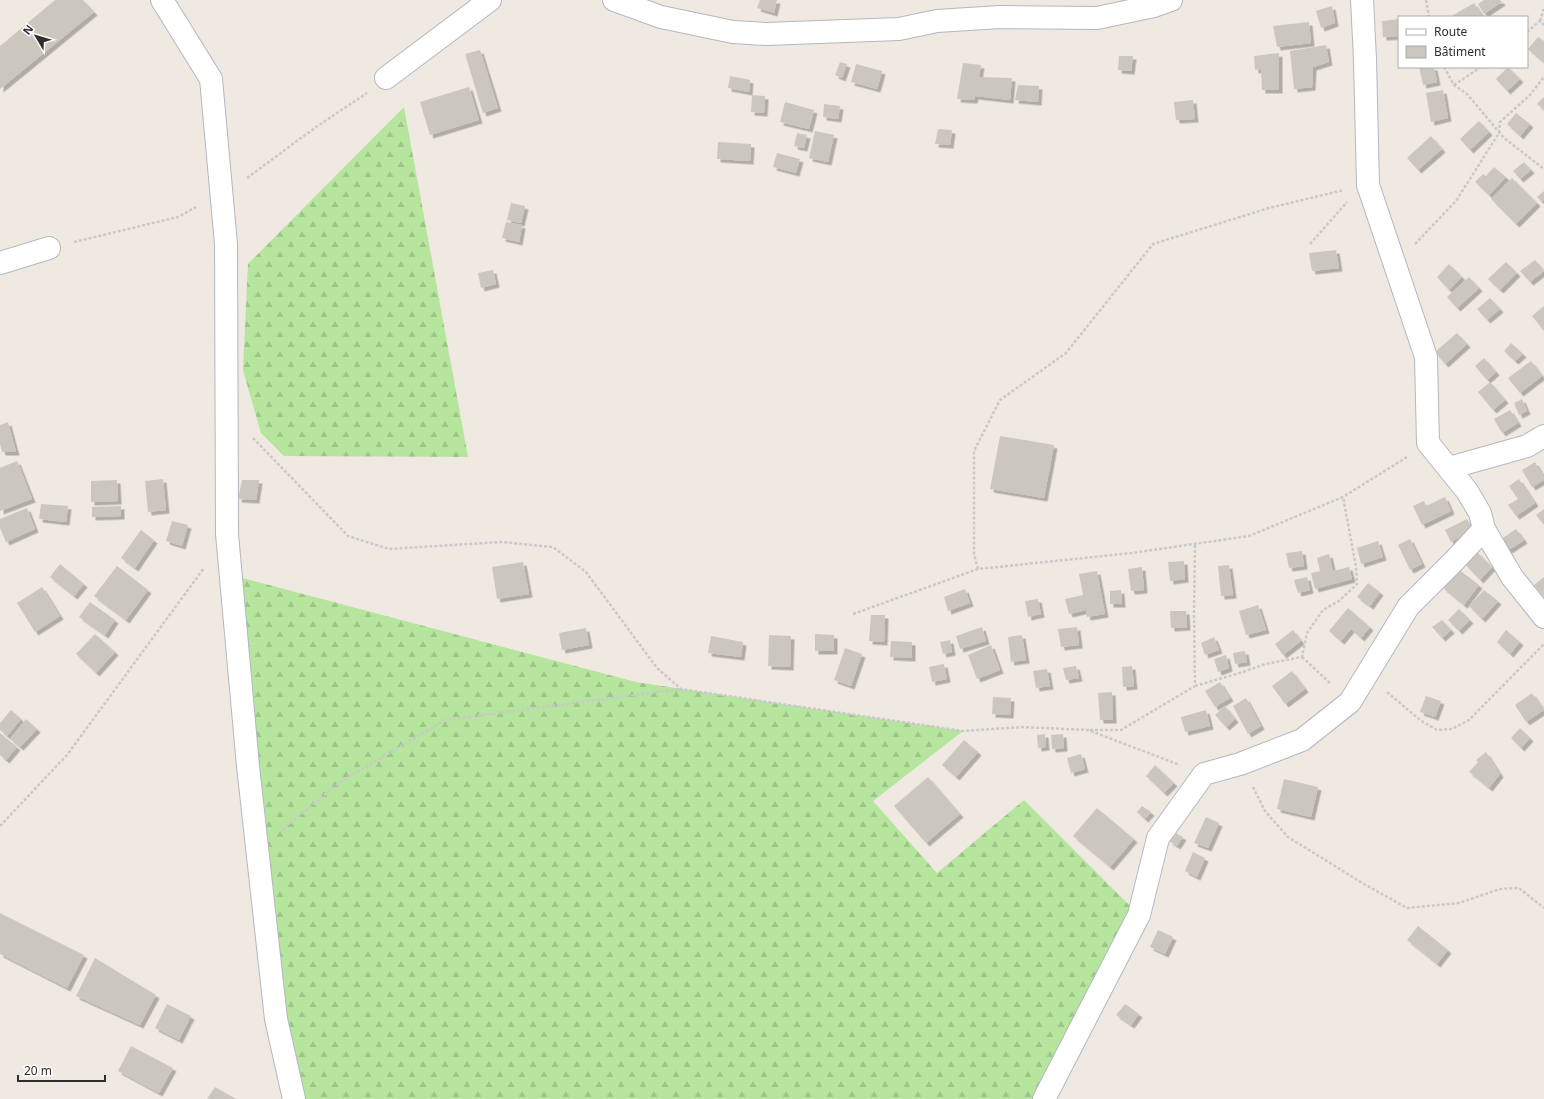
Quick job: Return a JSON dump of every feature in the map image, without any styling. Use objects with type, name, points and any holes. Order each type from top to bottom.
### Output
[{"type":"street","points":[[162,0],[211,79],[226,244],[227,534],[248,766],[276,1019],[294,1099]]},
{"type":"street","points":[[386,78],[490,0]]},
{"type":"street","points":[[614,0],[661,17],[733,32],[766,34],[899,29],[937,21],[1000,16],[1097,18],[1154,6],[1171,0]]},
{"type":"street","points":[[1362,0],[1368,185],[1426,357],[1428,443],[1467,491],[1480,513],[1484,529],[1512,576],[1544,617]]},
{"type":"street","points":[[0,263],[49,248]]},
{"type":"street","points":[[1449,468],[1527,446],[1544,436]]},
{"type":"street","points":[[1044,1099],[1139,915],[1158,838],[1204,774],[1240,764],[1302,740],[1350,702],[1408,607],[1484,529]]},
{"type":"path","points":[[1426,0],[1429,16]]},
{"type":"path","points":[[1528,31],[1540,21],[1544,9]]},
{"type":"path","points":[[1540,21],[1544,26]]},
{"type":"path","points":[[1445,68],[1454,85],[1468,94],[1499,133],[1544,169]]},
{"type":"path","points":[[1454,85],[1480,68]]},
{"type":"path","points":[[1395,265],[1456,201],[1499,133],[1500,122],[1530,95],[1544,77]]},
{"type":"path","points":[[1310,244],[1345,204],[1368,185]]},
{"type":"path","points":[[978,569],[974,554],[974,451],[1000,400],[1066,353],[1153,244],[1269,208],[1368,185]]},
{"type":"path","points":[[226,412],[348,536],[389,549],[502,542],[553,548],[586,572],[657,668],[681,689]]},
{"type":"path","points":[[852,614],[978,569],[1132,553],[1249,536],[1343,497],[1428,443]]},
{"type":"path","points":[[1302,657],[1307,633],[1323,610],[1339,601],[1357,584],[1356,567],[1343,497]]},
{"type":"path","points":[[0,826],[68,755],[227,534]]},
{"type":"path","points":[[1195,686],[1194,613],[1196,544]]},
{"type":"path","points":[[1367,674],[1420,720],[1437,730],[1452,730],[1469,720],[1544,644]]},
{"type":"path","points":[[258,851],[340,782],[446,720],[681,689],[963,731],[1022,727],[1121,730],[1195,686],[1265,664],[1302,657]]},
{"type":"path","points":[[1302,657],[1350,702]]},
{"type":"path","points":[[1088,730],[1204,774]]},
{"type":"path","points":[[1240,764],[1265,811],[1288,837],[1364,884],[1407,908],[1459,903],[1500,889],[1520,888],[1544,908]]},
{"type":"green space","points":[[404,107],[468,457],[284,456],[261,433],[243,370],[248,264]]},
{"type":"green space","points":[[231,575],[636,682],[963,731],[873,801],[937,873],[1024,800],[1139,915],[1044,1099],[294,1099]]},
{"type":"building","points":[[55,0],[83,0],[94,12],[0,89],[0,46]]},
{"type":"building","points":[[760,0],[777,0],[774,13],[757,8]]},
{"type":"building","points":[[1484,0],[1500,0],[1502,2],[1484,14],[1478,4]]},
{"type":"building","points":[[1474,3],[1482,16],[1452,16]]},
{"type":"building","points":[[1332,6],[1335,23],[1321,28],[1316,11]]},
{"type":"building","points":[[1398,19],[1398,36],[1383,37],[1382,21]]},
{"type":"building","points":[[1309,22],[1311,43],[1277,47],[1273,26]]},
{"type":"building","points":[[1538,37],[1544,41],[1544,63],[1528,49]]},
{"type":"building","points":[[1326,45],[1329,62],[1313,67],[1312,87],[1294,89],[1290,51]]},
{"type":"building","points":[[480,50],[498,108],[483,113],[465,54]]},
{"type":"building","points":[[1279,53],[1279,90],[1262,90],[1261,69],[1255,70],[1254,56]]},
{"type":"building","points":[[1119,56],[1133,56],[1131,71],[1118,70]]},
{"type":"building","points":[[840,62],[847,64],[842,78],[835,75]]},
{"type":"building","points":[[963,63],[981,65],[979,77],[1012,78],[1010,100],[975,96],[974,100],[957,99]]},
{"type":"building","points":[[856,64],[882,71],[877,89],[851,82]]},
{"type":"building","points":[[1419,68],[1434,68],[1437,82],[1423,85]]},
{"type":"building","points":[[1507,68],[1509,68],[1520,79],[1507,91],[1496,79]]},
{"type":"building","points":[[730,76],[750,80],[749,92],[728,88]]},
{"type":"building","points":[[1018,85],[1039,86],[1038,102],[1015,100]]},
{"type":"building","points":[[469,87],[479,120],[430,135],[420,102]]},
{"type":"building","points":[[1443,90],[1448,118],[1431,122],[1426,93]]},
{"type":"building","points":[[752,95],[765,96],[764,113],[751,112]]},
{"type":"building","points":[[1544,97],[1544,110],[1537,104]]},
{"type":"building","points":[[1193,100],[1195,119],[1176,120],[1174,102]]},
{"type":"building","points":[[785,102],[814,110],[809,129],[780,122]]},
{"type":"building","points":[[824,104],[840,106],[838,119],[823,117]]},
{"type":"building","points":[[1516,113],[1530,124],[1520,136],[1507,124]]},
{"type":"building","points":[[1479,121],[1489,132],[1470,150],[1460,139]]},
{"type":"building","points":[[938,129],[952,130],[950,145],[935,144]]},
{"type":"building","points":[[815,131],[834,135],[828,162],[809,158]]},
{"type":"building","points":[[797,133],[807,135],[804,148],[794,146]]},
{"type":"building","points":[[1431,136],[1442,149],[1418,170],[1407,158]]},
{"type":"building","points":[[718,142],[751,144],[750,161],[717,159]]},
{"type":"building","points":[[777,153],[800,159],[796,173],[773,167]]},
{"type":"building","points":[[1524,162],[1531,170],[1520,179],[1513,171]]},
{"type":"building","points":[[1494,167],[1506,177],[1489,195],[1475,182],[1483,174],[1486,176]]},
{"type":"building","points":[[1512,178],[1537,203],[1516,224],[1491,199]]},
{"type":"building","points":[[1544,191],[1544,200],[1542,202],[1537,197]]},
{"type":"building","points":[[511,203],[525,206],[521,223],[507,220]]},
{"type":"building","points":[[506,222],[522,225],[519,242],[502,238]]},
{"type":"building","points":[[1336,250],[1339,268],[1312,271],[1309,253]]},
{"type":"building","points":[[1535,260],[1544,271],[1530,282],[1520,271]]},
{"type":"building","points":[[1506,262],[1517,273],[1500,290],[1488,279]]},
{"type":"building","points":[[1449,264],[1462,277],[1449,290],[1437,277]]},
{"type":"building","points":[[493,270],[496,284],[481,288],[478,273]]},
{"type":"building","points":[[1469,277],[1479,288],[1457,308],[1447,297]]},
{"type":"building","points":[[1490,298],[1500,309],[1487,320],[1477,309]]},
{"type":"building","points":[[1544,306],[1544,331],[1532,316]]},
{"type":"building","points":[[1457,333],[1467,344],[1445,364],[1435,352]]},
{"type":"building","points":[[1511,343],[1523,354],[1515,361],[1504,351]]},
{"type":"building","points":[[1484,358],[1496,372],[1487,380],[1475,366]]},
{"type":"building","points":[[1531,361],[1542,376],[1520,393],[1508,378]]},
{"type":"building","points":[[1490,382],[1505,400],[1493,410],[1478,392]]},
{"type":"building","points":[[1522,399],[1527,411],[1519,415],[1514,403]]},
{"type":"building","points":[[1510,410],[1518,423],[1502,433],[1494,419]]},
{"type":"building","points":[[8,422],[16,452],[2,452],[0,444],[0,425]]},
{"type":"building","points":[[1000,436],[1054,445],[1044,498],[990,489]]},
{"type":"building","points":[[17,461],[32,499],[0,511],[0,468]]},
{"type":"building","points":[[1535,462],[1544,477],[1544,480],[1532,487],[1522,470]]},
{"type":"building","points":[[163,479],[166,510],[148,512],[145,481]]},
{"type":"building","points":[[1519,479],[1535,503],[1516,516],[1508,505],[1518,499],[1509,486]]},
{"type":"building","points":[[117,480],[118,501],[91,502],[91,481]]},
{"type":"building","points":[[242,480],[259,480],[256,500],[238,499]]},
{"type":"building","points":[[1445,497],[1451,511],[1422,525],[1413,506],[1424,501],[1426,506]]},
{"type":"building","points":[[41,504],[68,506],[66,522],[39,519]]},
{"type":"building","points":[[121,506],[121,516],[92,517],[92,507]]},
{"type":"building","points":[[27,508],[35,529],[6,542],[0,528],[0,519]]},
{"type":"building","points":[[1544,509],[1544,525],[1536,515]]},
{"type":"building","points":[[1467,519],[1473,530],[1451,542],[1445,530]]},
{"type":"building","points":[[172,521],[188,525],[182,546],[166,541]]},
{"type":"building","points":[[1516,529],[1524,540],[1504,553],[1497,542]]},
{"type":"building","points":[[141,530],[154,540],[135,568],[121,558]]},
{"type":"building","points":[[1410,539],[1422,564],[1410,570],[1398,545]]},
{"type":"building","points":[[1378,541],[1383,557],[1361,564],[1357,548]]},
{"type":"building","points":[[1302,551],[1304,566],[1289,568],[1286,553]]},
{"type":"building","points":[[1477,552],[1492,567],[1480,580],[1465,564]]},
{"type":"building","points":[[1329,554],[1333,571],[1349,567],[1352,579],[1315,589],[1311,573],[1320,571],[1317,558]]},
{"type":"building","points":[[1184,561],[1185,579],[1170,581],[1168,562]]},
{"type":"building","points":[[523,562],[529,594],[497,599],[492,567]]},
{"type":"building","points":[[60,564],[84,584],[74,596],[50,577]]},
{"type":"building","points":[[1229,565],[1233,595],[1221,596],[1218,566]]},
{"type":"building","points":[[117,566],[148,590],[126,620],[94,596]]},
{"type":"building","points":[[1142,567],[1144,590],[1131,591],[1128,569]]},
{"type":"building","points":[[1458,569],[1479,585],[1464,605],[1443,588]]},
{"type":"building","points":[[1097,571],[1105,614],[1087,617],[1086,610],[1069,614],[1065,599],[1083,595],[1079,574]]},
{"type":"building","points":[[1307,577],[1310,590],[1298,593],[1294,580]]},
{"type":"building","points":[[1544,577],[1544,597],[1534,585]]},
{"type":"building","points":[[1368,583],[1380,592],[1370,606],[1357,597]]},
{"type":"building","points":[[42,587],[60,616],[35,632],[17,603]]},
{"type":"building","points":[[965,589],[970,603],[948,611],[944,597]]},
{"type":"building","points":[[1121,590],[1122,604],[1110,604],[1110,591]]},
{"type":"building","points":[[1484,590],[1498,601],[1482,619],[1469,606]]},
{"type":"building","points":[[1038,599],[1041,614],[1028,617],[1025,601]]},
{"type":"building","points":[[90,602],[115,620],[105,635],[79,617]]},
{"type":"building","points":[[1258,605],[1266,630],[1246,635],[1239,611]]},
{"type":"building","points":[[1348,608],[1370,627],[1361,638],[1351,629],[1341,641],[1329,631]]},
{"type":"building","points":[[1459,609],[1470,620],[1459,631],[1448,620]]},
{"type":"building","points":[[1170,611],[1186,611],[1187,627],[1171,628]]},
{"type":"building","points":[[871,615],[885,615],[884,642],[869,641]]},
{"type":"building","points":[[1442,620],[1451,630],[1442,638],[1432,627]]},
{"type":"building","points":[[982,627],[986,641],[960,649],[956,636]]},
{"type":"building","points":[[1077,627],[1079,645],[1061,647],[1058,629]]},
{"type":"building","points":[[586,628],[589,645],[562,650],[559,633]]},
{"type":"building","points":[[1293,630],[1301,641],[1283,655],[1275,644]]},
{"type":"building","points":[[1506,630],[1520,642],[1510,654],[1497,642]]},
{"type":"building","points":[[95,634],[115,652],[96,673],[76,654]]},
{"type":"building","points":[[815,634],[834,635],[834,651],[815,651]]},
{"type":"building","points":[[769,635],[791,636],[790,667],[768,666]]},
{"type":"building","points":[[1022,635],[1026,660],[1011,662],[1008,637]]},
{"type":"building","points":[[711,636],[743,642],[741,657],[708,653]]},
{"type":"building","points":[[1214,637],[1219,650],[1205,655],[1201,643]]},
{"type":"building","points":[[950,640],[952,652],[943,654],[940,642]]},
{"type":"building","points":[[891,641],[912,642],[912,658],[890,657]]},
{"type":"building","points":[[991,645],[1000,670],[977,679],[968,655]]},
{"type":"building","points":[[845,648],[862,654],[851,686],[834,680]]},
{"type":"building","points":[[1245,651],[1247,662],[1235,664],[1233,653]]},
{"type":"building","points":[[1226,655],[1229,668],[1218,672],[1214,659]]},
{"type":"building","points":[[944,664],[947,679],[932,682],[929,667]]},
{"type":"building","points":[[1076,666],[1079,678],[1066,680],[1063,668]]},
{"type":"building","points":[[1132,666],[1134,686],[1123,687],[1122,667]]},
{"type":"building","points":[[1047,669],[1050,686],[1036,688],[1033,671]]},
{"type":"building","points":[[1292,671],[1305,689],[1285,704],[1272,686]]},
{"type":"building","points":[[1220,682],[1230,698],[1215,707],[1205,691]]},
{"type":"building","points":[[1112,692],[1113,720],[1100,720],[1098,693]]},
{"type":"building","points":[[1532,693],[1544,710],[1526,722],[1515,705]]},
{"type":"building","points":[[1426,696],[1441,701],[1435,717],[1420,712]]},
{"type":"building","points":[[993,697],[1011,698],[1010,715],[992,714]]},
{"type":"building","points":[[1246,698],[1261,726],[1248,734],[1233,706]]},
{"type":"building","points":[[1225,706],[1235,719],[1226,727],[1215,715]]},
{"type":"building","points":[[11,710],[21,719],[7,736],[0,730],[0,723]]},
{"type":"building","points":[[1206,710],[1210,726],[1185,732],[1181,717]]},
{"type":"building","points":[[26,719],[37,729],[20,747],[10,739]]},
{"type":"building","points":[[1520,728],[1530,738],[1521,748],[1511,738]]},
{"type":"building","points":[[0,733],[17,747],[6,760],[0,755]]},
{"type":"building","points":[[1045,734],[1046,747],[1038,748],[1037,735]]},
{"type":"building","points":[[1063,734],[1064,748],[1052,749],[1051,735]]},
{"type":"building","points":[[964,740],[978,752],[956,777],[942,765]]},
{"type":"building","points":[[1486,752],[1500,774],[1489,788],[1469,772],[1478,762],[1476,760]]},
{"type":"building","points":[[1081,754],[1085,769],[1071,773],[1067,758]]},
{"type":"building","points":[[1155,765],[1174,783],[1164,793],[1146,776]]},
{"type":"building","points":[[928,777],[960,814],[926,843],[894,806]]},
{"type":"building","points":[[1284,779],[1318,787],[1311,817],[1277,809]]},
{"type":"building","points":[[1142,806],[1151,812],[1145,819],[1137,812]]},
{"type":"building","points":[[1097,808],[1134,839],[1110,867],[1073,836]]},
{"type":"building","points":[[1206,817],[1219,823],[1208,848],[1194,843]]},
{"type":"building","points":[[1174,832],[1183,837],[1177,846],[1169,841]]},
{"type":"building","points":[[1193,852],[1205,858],[1197,877],[1185,871]]},
{"type":"building","points":[[0,913],[84,955],[67,988],[0,954]]},
{"type":"building","points":[[1418,926],[1448,950],[1437,964],[1407,940]]},
{"type":"building","points":[[1158,930],[1173,937],[1165,954],[1150,947]]},
{"type":"building","points":[[95,958],[156,995],[140,1025],[76,996]]},
{"type":"building","points":[[167,1004],[191,1016],[179,1040],[155,1028]]},
{"type":"building","points":[[1125,1004],[1139,1014],[1131,1025],[1116,1015]]},
{"type":"building","points":[[131,1046],[173,1068],[159,1093],[118,1071]]},
{"type":"building","points":[[215,1087],[236,1099],[207,1099]]}]
